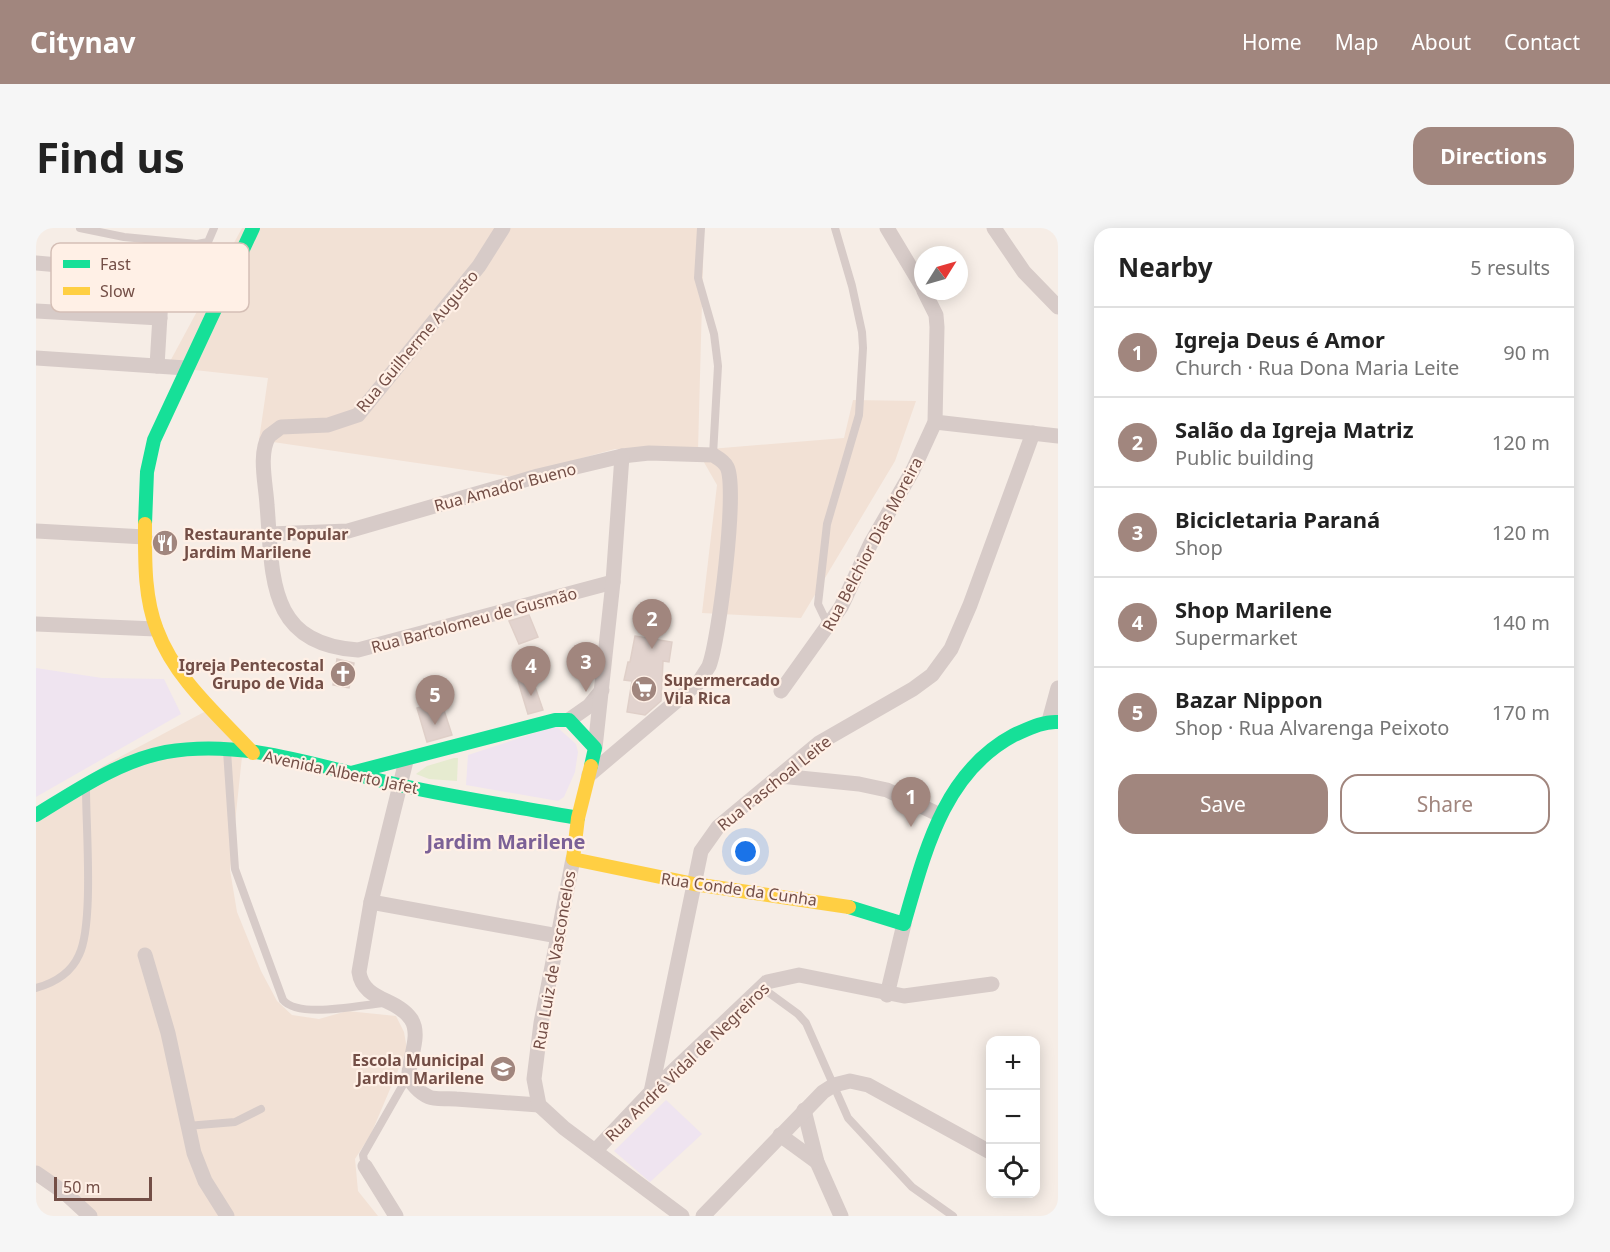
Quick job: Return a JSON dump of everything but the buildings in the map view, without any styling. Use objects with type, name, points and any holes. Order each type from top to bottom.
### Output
[{"type":"street","name":"Avenida Alberto Jafet","points":[[246,243],[253,228]]},
{"type":"street","name":"Rua Guilherme Augusto","points":[[264,461],[267,440],[277,428],[328,425],[358,415],[479,266],[503,228]]},
{"type":"street","points":[[887,228],[914,273]]},
{"type":"street","points":[[994,228],[1024,272],[1058,307]]},
{"type":"street","points":[[36,263],[51,264]]},
{"type":"street","points":[[929,300],[936,315],[937,327],[935,422],[1058,436]]},
{"type":"street","points":[[36,312],[160,318]]},
{"type":"street","points":[[157,366],[160,312]]},
{"type":"street","name":"Avenida Alberto Jafet","points":[[213,312],[186,368],[147,461],[145,537],[156,629],[184,675],[253,753],[399,785],[578,818]]},
{"type":"street","points":[[36,358],[186,368]]},
{"type":"street","name":"Rua Belchior Dias Moreira","points":[[781,691],[829,627],[849,593],[884,519],[913,470],[935,422]]},
{"type":"street","name":"Rua Paschoal Leite","points":[[651,1092],[700,851],[705,842],[718,827],[819,743],[914,689],[932,675],[951,649],[970,605],[1033,433]]},
{"type":"street","name":"Rua Amador Bueno","points":[[270,534],[348,531],[538,476],[622,456],[648,453],[713,455]]},
{"type":"street","points":[[589,776],[699,682],[709,666],[715,643],[724,570],[730,477],[725,464],[713,455]]},
{"type":"street","name":"Rua Luiz de Vasconcelos","points":[[539,1105],[534,1079],[541,1023],[573,859],[578,818],[595,748],[613,582],[622,456]]},
{"type":"street","name":"Rua Bartolomeu de Gusmão","points":[[264,461],[271,565],[280,605],[287,618],[301,630],[340,649],[369,648],[613,582]]},
{"type":"street","points":[[36,531],[145,537]]},
{"type":"street","points":[[36,624],[156,629]]},
{"type":"street","points":[[888,994],[904,924],[938,814],[964,775],[982,756],[1005,738],[1054,721],[1058,688]]},
{"type":"street","points":[[351,773],[406,761],[555,720],[569,720],[589,706],[602,690]]},
{"type":"street","points":[[569,720],[595,748]]},
{"type":"street","points":[[36,815],[86,785],[152,755],[188,750],[253,753]]},
{"type":"street","points":[[406,761],[371,902],[358,972],[360,982],[371,993],[404,1011],[414,1025],[409,1075],[412,1083],[429,1097],[539,1105],[564,1128],[682,1216]]},
{"type":"street","points":[[780,776],[859,784],[886,790],[938,814]]},
{"type":"street","name":"Rua Conde da Cunha","points":[[573,859],[694,884],[841,905],[904,924]]},
{"type":"street","points":[[371,902],[558,936]]},
{"type":"street","points":[[145,955],[168,1033],[186,1126],[206,1181],[227,1216]]},
{"type":"street","name":"Rua André Vidal de Negreiros","points":[[596,1150],[651,1092],[767,982],[799,975],[904,996],[992,984]]},
{"type":"street","points":[[703,1216],[804,1110],[829,1089],[850,1081],[868,1085],[986,1150]]},
{"type":"street","points":[[804,1110],[817,1162],[841,1216]]},
{"type":"street","points":[[780,1135],[817,1162]]},
{"type":"street","points":[[365,1166],[396,1216]]},
{"type":"street","points":[[36,1173],[66,1193],[90,1216]]},
{"type":"lane","points":[[80,228],[124,237],[187,243]]},
{"type":"lane","points":[[202,243],[208,242],[214,228]]},
{"type":"lane","points":[[701,228],[698,278],[714,334],[718,366],[713,455]]},
{"type":"lane","points":[[829,627],[818,604],[826,524],[859,415],[862,348],[862,332],[852,286],[835,228]]},
{"type":"lane","points":[[227,751],[235,869],[283,1000],[296,1010],[389,1002]]},
{"type":"lane","points":[[36,988],[60,978],[79,955],[86,927],[86,785]]},
{"type":"lane","points":[[760,987],[798,1014],[806,1023],[829,1089],[861,1135],[912,1187],[953,1216]]},
{"type":"lane","points":[[365,1166],[363,1155],[409,1075]]},
{"type":"lane","points":[[186,1126],[235,1122],[261,1109]]},
{"type":"shaded area","points":[[242,228],[704,228],[698,450],[844,438],[853,400],[916,401],[895,461],[801,618],[702,613],[717,485],[697,450],[615,449],[513,477],[259,440],[268,378],[167,367],[197,312],[249,312],[249,243],[234,243]]},
{"type":"shaded area","points":[[36,668],[102,678],[164,679],[181,714],[36,797]]},
{"type":"shaded area","points":[[206,711],[243,747],[230,870],[237,912],[261,971],[277,1001],[292,1015],[319,1019],[347,1011],[396,1016],[404,1032],[407,1049],[371,1134],[355,1159],[358,1191],[378,1216],[92,1216],[36,1170],[36,818],[103,766]]},
{"type":"shaded area","points":[[556,726],[576,744],[578,752],[575,772],[564,797],[558,801],[466,785],[468,755]]},
{"type":"shaded area","points":[[666,1100],[702,1134],[650,1182],[614,1151]]},
{"type":"green space","points":[[458,758],[457,781],[429,779],[416,774],[427,766]]},
{"type":"traffic: fast","points":[[246,243],[253,228]]},
{"type":"traffic: fast","points":[[145,524],[147,472],[154,440],[214,312]]},
{"type":"traffic: fast","points":[[351,773],[555,720],[569,720],[595,748],[591,766]]},
{"type":"traffic: fast","points":[[849,907],[904,924],[920,869],[940,817],[970,770],[990,751],[1014,735],[1041,724],[1058,722]]},
{"type":"traffic: fast","points":[[36,815],[115,769],[149,756],[196,749],[225,749],[284,757],[421,790],[578,818]]},
{"type":"traffic: slow","points":[[145,524],[147,591],[157,630],[165,648],[186,681],[253,753]]},
{"type":"traffic: slow","points":[[591,766],[578,818],[573,859],[694,884],[849,907]]},
{"type":"place","name":"Restaurante Popular Jardim Marilene","points":[[165,543]]},
{"type":"place","name":"Salão da Igreja Matriz","points":[[652,649]]},
{"type":"place","name":"Igreja Pentecostal Grupo de Vida","points":[[343,674]]},
{"type":"place","name":"Supermercado Vila Rica","points":[[644,689]]},
{"type":"place","name":"Bicicletaria Paraná","points":[[586,692]]},
{"type":"place","name":"Shop Marilene","points":[[531,696]]},
{"type":"place","name":"Bazar Nippon","points":[[435,725]]},
{"type":"place","name":"Igreja Deus é Amor","points":[[911,827]]},
{"type":"place","name":"Escola Municipal Jardim Marilene","points":[[503,1069]]},
{"type":"district","name":"Jardim Marilene","points":[[506,842]]}]
